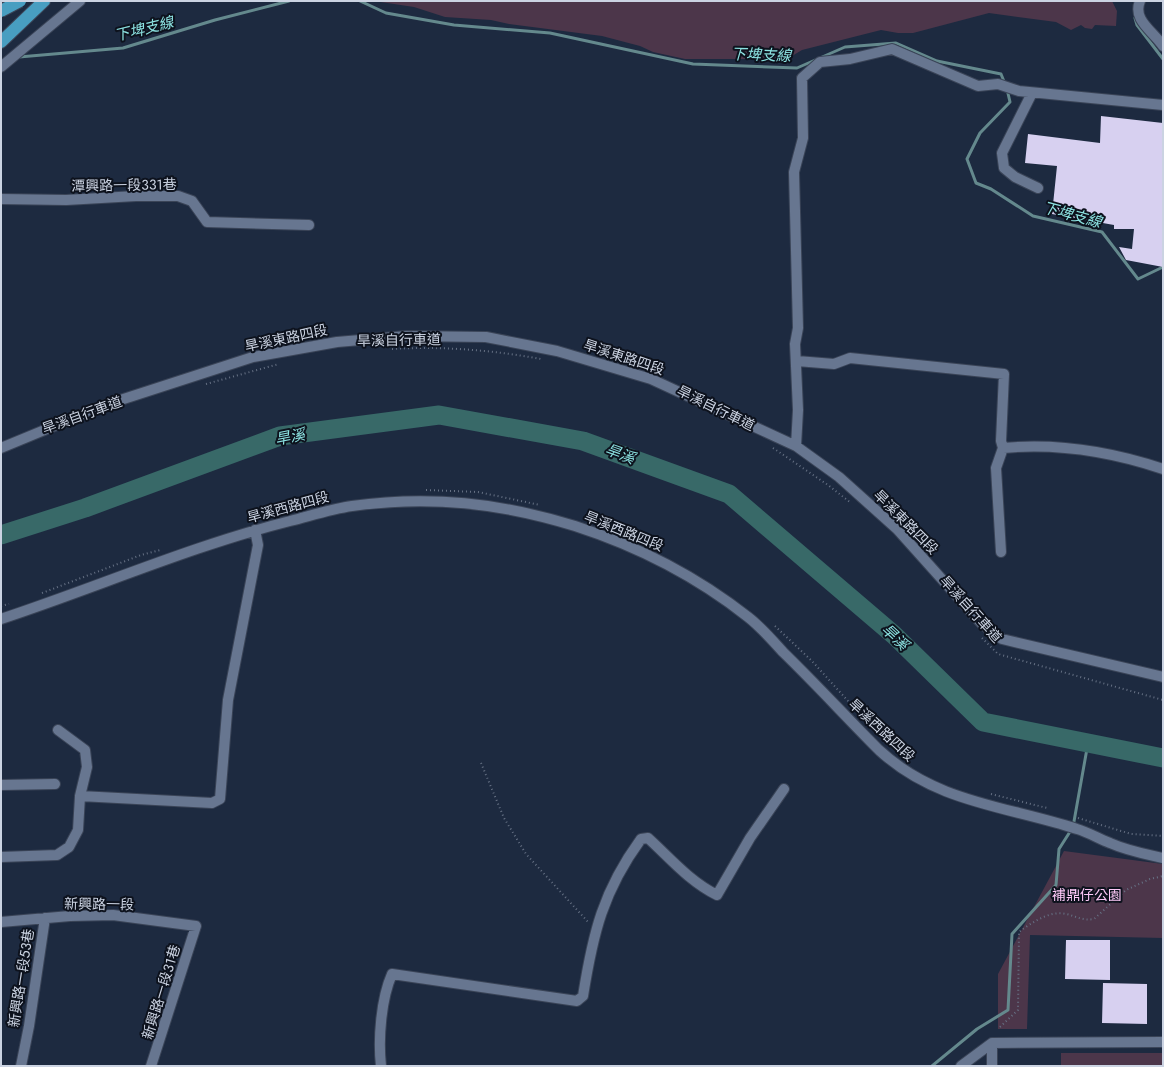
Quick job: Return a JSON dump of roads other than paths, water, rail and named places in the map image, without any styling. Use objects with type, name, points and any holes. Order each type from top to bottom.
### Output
[{"type":"highway","points":[[1,11],[20,1]]},
{"type":"highway","points":[[1,42],[44,1]]},
{"type":"street","points":[[1,16],[12,1]]},
{"type":"street","points":[[1,67],[80,1]]},
{"type":"street","points":[[1140,1],[1137,8],[1140,21],[1157,37],[1163,46]]},
{"type":"street","points":[[796,446],[798,410],[797,361],[795,344],[798,328],[794,172],[803,138],[802,78],[820,62],[850,59],[892,49],[978,86],[998,84],[1019,91],[1032,93],[1163,105]]},
{"type":"street","points":[[1032,93],[1002,153],[1004,168],[1015,177],[1038,188]]},
{"type":"street","name":"潭興路一段331巷","points":[[1,199],[66,200],[178,196],[192,201],[207,222],[308,225]]},
{"type":"street","name":"旱溪東路四段","points":[[1,448],[105,405],[253,358],[337,342],[407,336],[486,338],[557,351],[651,379],[796,446],[839,477],[896,529],[982,624],[1002,639],[1163,677]]},
{"type":"street","points":[[797,361],[834,364],[850,358],[1004,374],[1001,441],[1003,448],[996,468],[1001,552]]},
{"type":"street","points":[[1003,448],[1048,446],[1136,459],[1163,469]]},
{"type":"street","name":"旱溪西路四段","points":[[1,619],[164,559],[255,530],[350,506],[387,502],[442,501],[478,503],[516,510],[601,535],[672,567],[714,592],[750,619],[879,750],[895,765],[912,776],[953,796],[1078,829],[1137,853],[1163,858]]},
{"type":"street","points":[[80,796],[212,803],[220,800],[228,700],[258,545],[255,530]]},
{"type":"street","points":[[2,856],[56,855],[69,847],[78,830],[80,796],[87,767],[85,750],[58,730]]},
{"type":"street","points":[[1,785],[55,784]]},
{"type":"street","points":[[381,1066],[380,1054],[385,989],[392,974],[577,1001],[583,996],[595,930],[609,892],[623,863],[641,839],[648,838],[683,872],[703,888],[717,895],[750,838],[784,790]]},
{"type":"street","name":"新興路一段","points":[[1,922],[44,918],[113,915],[196,926]]},
{"type":"street","name":"新興路一段53巷","points":[[21,1066],[29,1026],[44,918]]},
{"type":"street","name":"新興路一段31巷","points":[[152,1066],[196,926]]},
{"type":"street","points":[[961,1066],[992,1043],[1163,1042]]},
{"type":"street","points":[[992,1043],[992,1066]]},
{"type":"waterway","name":"下埤支線","points":[[19,57],[123,48],[215,20],[289,1]]},
{"type":"waterway","name":"下埤支線","points":[[360,1],[386,13],[454,25],[550,33],[693,64],[797,68],[845,47],[896,43],[937,61],[1001,74],[1005,84]]},
{"type":"waterway","points":[[1135,18],[1137,25],[1163,59]]},
{"type":"waterway","name":"下埤支線","points":[[1007,89],[1010,102],[980,133],[967,159],[976,183],[991,189],[1033,216],[1102,232],[1138,279],[1163,267]]},
{"type":"waterway","name":"旱溪","points":[[1,535],[85,508],[280,436],[439,415],[583,441],[729,494],[894,635],[983,722],[1163,758]]},
{"type":"waterway","points":[[932,1066],[977,1029],[1008,1010],[1012,934],[1056,885],[1059,849],[1073,827],[1088,743]]},
{"type":"park label","name":"補鼎仔公園","points":[[1087,895]]}]
